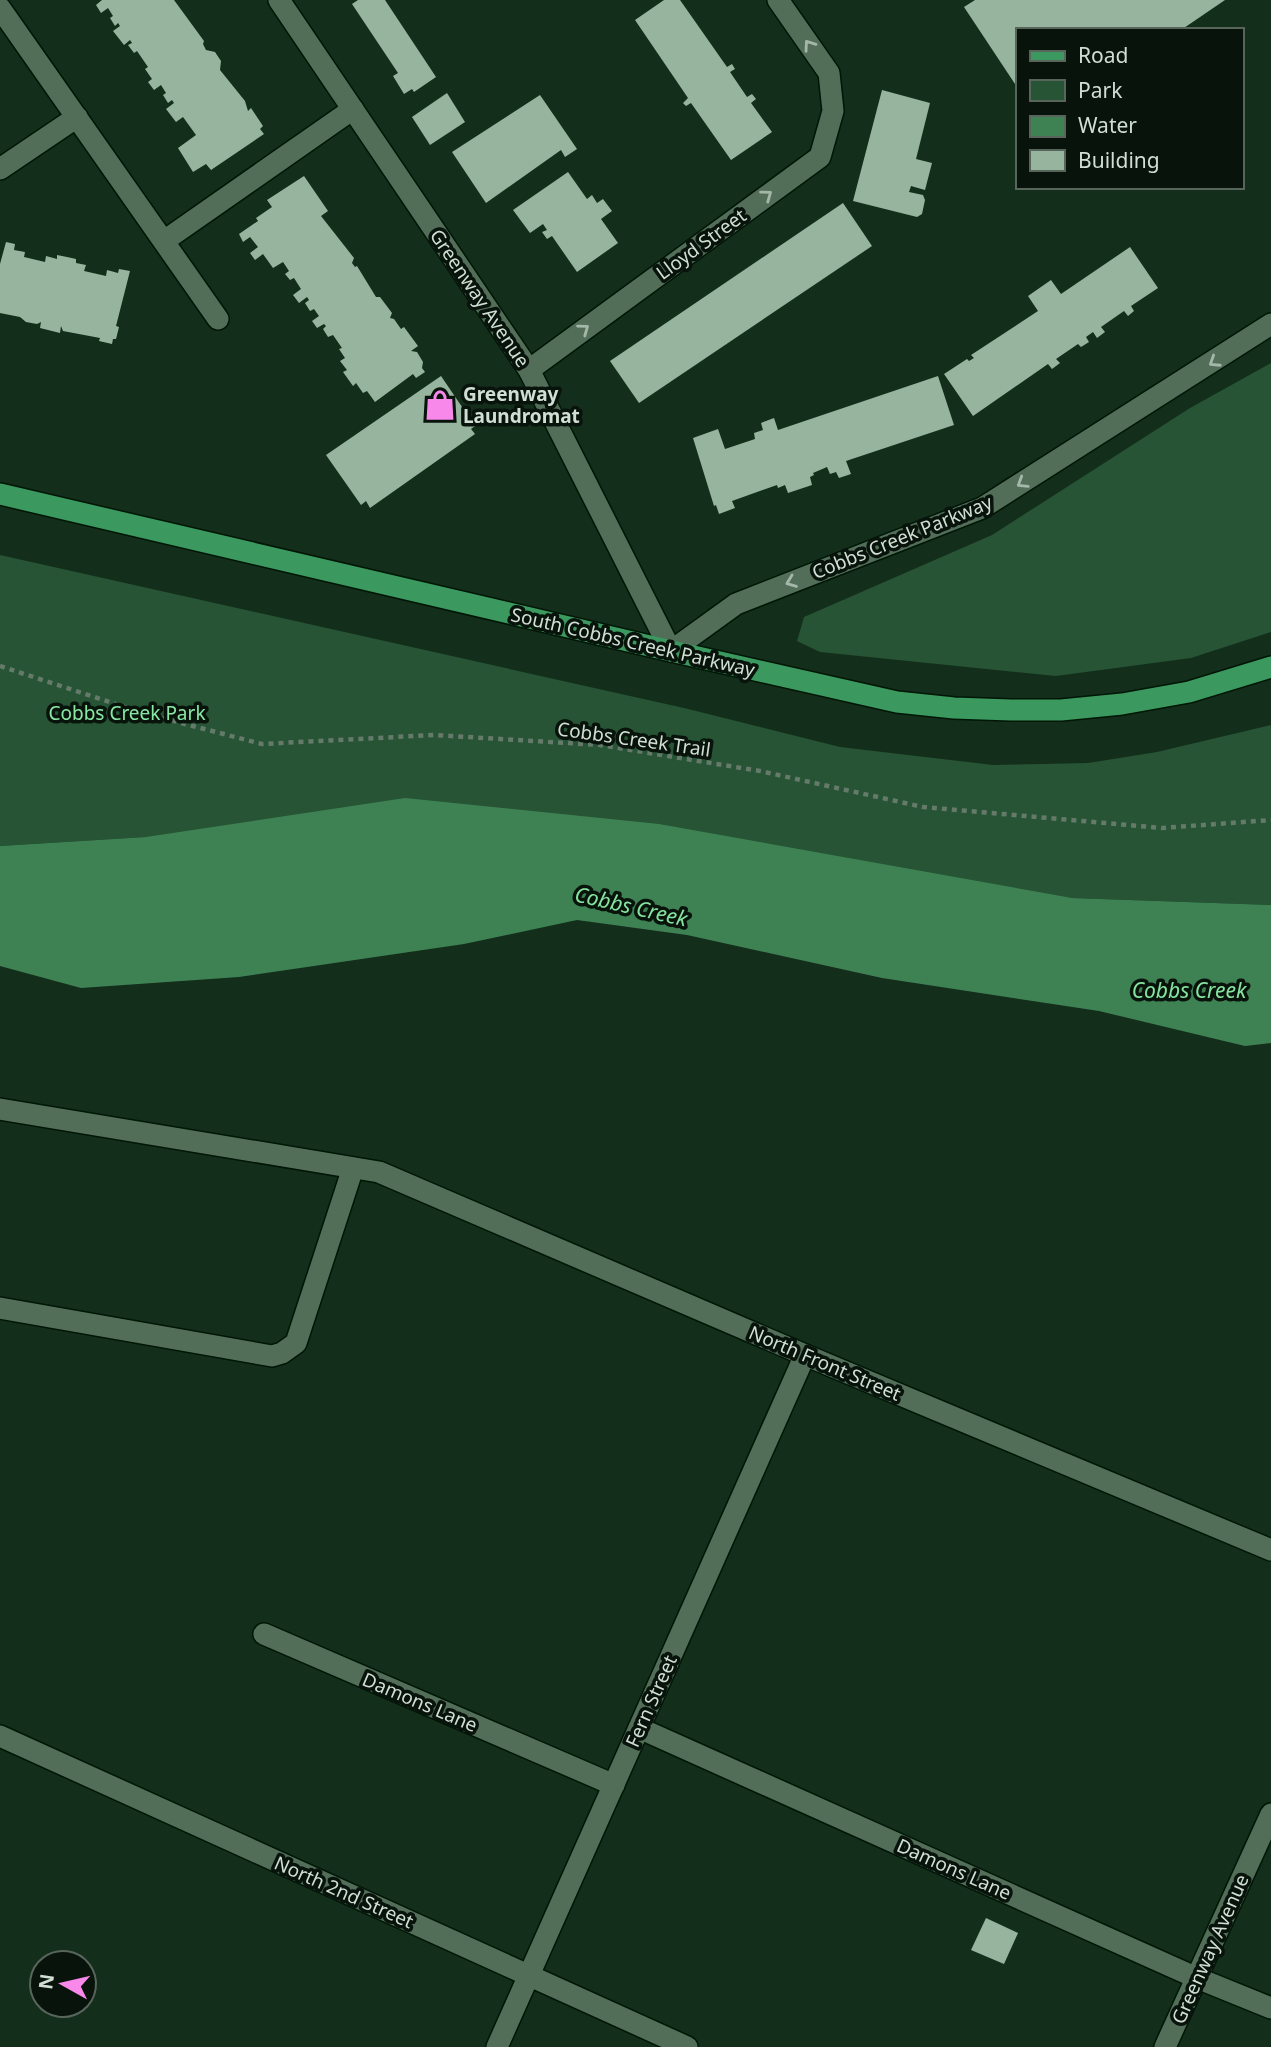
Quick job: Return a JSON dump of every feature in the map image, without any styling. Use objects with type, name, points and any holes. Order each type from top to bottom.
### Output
[{"type":"main road","name":"South Cobbs Creek Parkway","points":[[0,494],[897,702],[954,708],[1061,710],[1122,704],[1189,692],[1271,667]]},
{"type":"street","name":"Greenway Avenue","points":[[279,0],[528,370],[671,651]]},
{"type":"street","name":"Lloyd Street","points":[[528,370],[820,157],[833,111],[830,73],[778,0]]},
{"type":"street","points":[[0,8],[219,319]]},
{"type":"street","points":[[164,241],[353,110]]},
{"type":"street","points":[[0,169],[77,117]]},
{"type":"street","name":"Cobbs Creek Parkway","points":[[671,651],[736,604],[982,508],[1271,324]]},
{"type":"street","name":"North Front Street","points":[[0,1109],[380,1172],[805,1355],[1271,1550]]},
{"type":"street","points":[[0,1308],[272,1356],[282,1353],[296,1343],[353,1168]]},
{"type":"street","name":"Fern Street","points":[[497,2047],[805,1355]]},
{"type":"street","name":"Damons Lane","points":[[264,1634],[614,1785]]},
{"type":"street","name":"Damons Lane","points":[[639,1728],[1197,1978],[1271,2008]]},
{"type":"street","name":"North 2nd Street","points":[[0,1736],[687,2047]]},
{"type":"street","name":"Greenway Avenue","points":[[1166,2047],[1271,1814]]},
{"type":"path","name":"Cobbs Creek Trail","points":[[0,666],[144,713],[262,744],[434,735],[600,745],[760,771],[923,807],[1162,828],[1271,820]]},
{"type":"green space","points":[[1271,363],[1271,632],[1191,658],[1056,676],[820,652],[797,641],[804,617],[992,535],[1190,408]]},
{"type":"green space","name":"Cobbs Creek Park","points":[[0,555],[684,708],[840,747],[993,765],[1088,763],[1157,752],[1271,725],[1271,905],[1072,898],[146,837],[0,846]]},
{"type":"water","name":"Cobbs Creek","points":[[405,798],[659,824],[1072,898],[1271,905],[1271,1043],[1245,1046],[1099,1011],[882,978],[687,935],[577,920],[464,944],[239,977],[81,988],[0,966],[0,846],[146,837]]},
{"type":"building","points":[[102,0],[174,0],[204,41],[206,50],[215,52],[221,61],[220,70],[245,101],[248,111],[251,108],[263,126],[260,129],[264,134],[211,170],[206,164],[193,172],[178,148],[196,135],[183,117],[176,122],[166,109],[174,103],[172,100],[168,103],[161,85],[154,90],[148,82],[152,79],[145,69],[148,67],[137,51],[134,53],[128,45],[132,43],[130,40],[124,45],[113,31],[120,26],[118,23],[115,26],[108,8],[101,13],[96,5]]},
{"type":"building","points":[[358,0],[385,0],[436,77],[414,92],[412,89],[404,94],[393,76],[398,73],[352,4]]},
{"type":"building","points":[[664,0],[680,0],[727,67],[732,64],[735,69],[730,72],[747,97],[752,94],[756,99],[751,103],[772,132],[731,160],[691,103],[686,106],[683,103],[688,98],[635,20]]},
{"type":"building","points":[[975,0],[1225,0],[1184,28],[1016,28],[1016,85],[964,7]]},
{"type":"building","points":[[882,90],[930,103],[916,159],[932,163],[925,190],[911,186],[909,192],[923,195],[925,200],[922,214],[917,217],[853,201]]},
{"type":"building","points":[[447,93],[465,122],[430,145],[412,117]]},
{"type":"building","points":[[540,95],[577,149],[565,157],[561,150],[486,203],[452,152]]},
{"type":"building","points":[[568,172],[587,199],[592,195],[597,203],[603,199],[612,211],[601,219],[618,243],[577,272],[552,236],[547,239],[542,232],[547,230],[543,224],[530,233],[513,210]]},
{"type":"building","points":[[304,176],[328,211],[321,216],[354,258],[352,263],[357,266],[376,297],[380,297],[392,313],[390,318],[394,319],[401,329],[404,327],[418,346],[411,351],[417,352],[425,372],[416,378],[413,374],[375,402],[367,391],[363,393],[356,383],[353,386],[343,372],[347,370],[340,361],[345,358],[339,349],[342,348],[333,335],[328,337],[323,329],[326,326],[324,324],[317,328],[312,321],[319,316],[314,309],[310,311],[305,303],[309,300],[307,297],[299,303],[293,295],[301,289],[294,278],[290,280],[285,274],[289,271],[283,262],[273,268],[263,254],[255,260],[250,253],[258,247],[250,237],[243,242],[239,234],[272,207],[267,200]]},
{"type":"building","points":[[843,203],[872,246],[639,403],[610,361]]},
{"type":"building","points":[[6,242],[15,244],[14,250],[25,252],[24,257],[45,262],[46,256],[57,259],[57,255],[76,259],[76,263],[86,265],[84,271],[106,276],[107,270],[118,273],[119,269],[130,271],[116,326],[119,327],[112,344],[99,341],[100,338],[63,331],[61,326],[60,333],[40,328],[41,322],[26,322],[20,317],[0,313],[0,264]]},
{"type":"building","points":[[1130,247],[1158,288],[1131,306],[1134,311],[1128,316],[1124,311],[1101,327],[1105,332],[1097,338],[1093,332],[1086,337],[1089,342],[1081,347],[1078,344],[1056,359],[1060,363],[1052,369],[1048,364],[973,416],[944,374],[967,359],[969,361],[974,358],[971,355],[1038,311],[1028,296],[1051,280],[1061,294]]},
{"type":"building","points":[[441,376],[475,426],[471,429],[475,434],[370,508],[366,501],[361,505],[326,455]]},
{"type":"building","points":[[938,376],[954,425],[846,461],[851,474],[839,478],[836,472],[830,474],[827,467],[813,473],[810,477],[812,485],[788,493],[785,485],[778,488],[777,485],[732,501],[735,508],[719,514],[716,505],[714,506],[693,438],[718,429],[725,449],[755,439],[754,433],[763,430],[761,423],[774,418],[778,430]]},
{"type":"building","points":[[986,1918],[1018,1933],[1004,1964],[971,1950]]},
{"type":"place","name":"Greenway Laundromat","points":[[440,405]]}]
